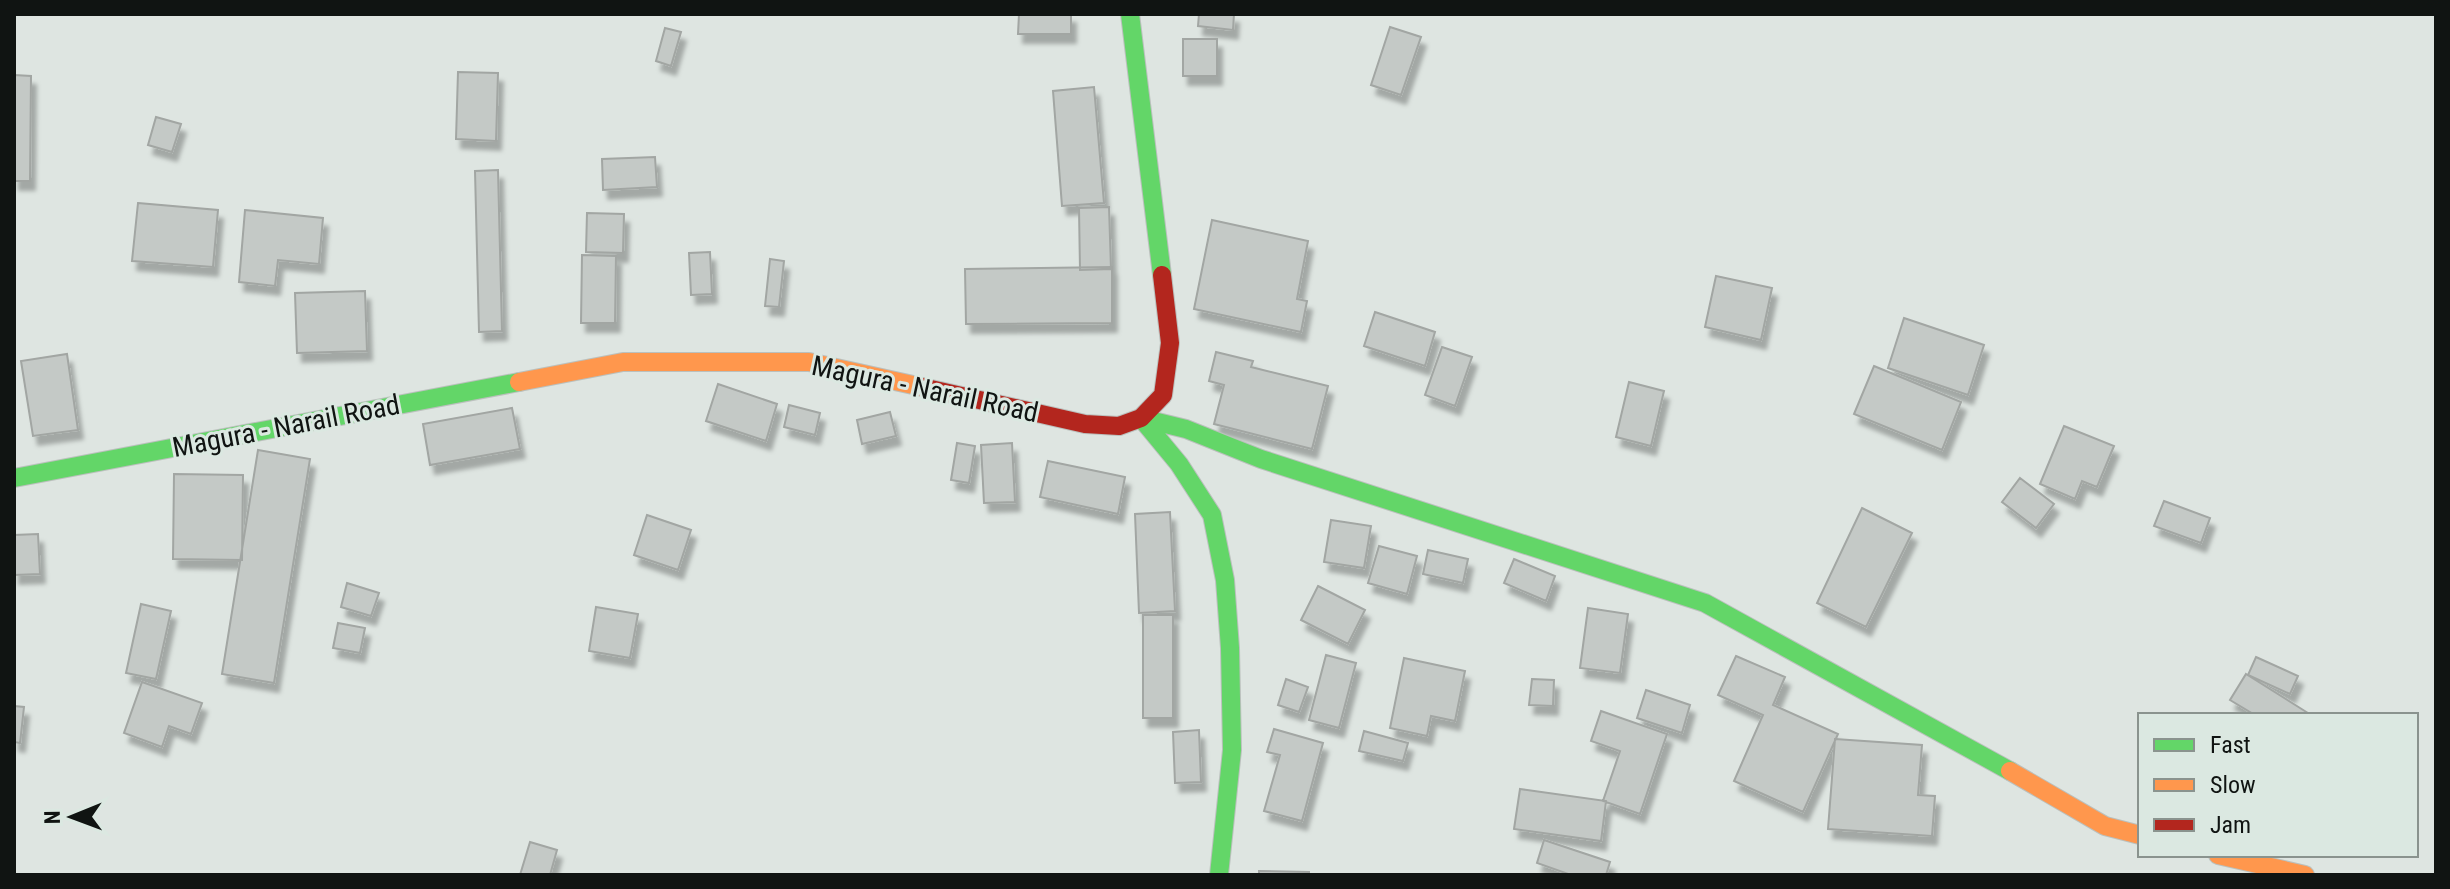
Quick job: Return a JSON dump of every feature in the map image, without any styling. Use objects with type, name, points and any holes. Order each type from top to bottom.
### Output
[{"type":"street","points":[[1130,14],[1170,343],[1163,395],[1141,418]]},
{"type":"street","name":"Magura - Narail Road","points":[[14,478],[623,362],[809,362],[1085,424],[1119,426],[1141,418]]},
{"type":"street","points":[[1141,418],[1186,429],[1261,459],[1705,603],[1959,741],[2105,826],[2138,834]]},
{"type":"street","points":[[1141,418],[1179,464],[1212,515],[1225,580],[1232,750],[1219,875]]},
{"type":"street","points":[[2227,857],[2305,875]]},
{"type":"building","points":[[1019,14],[1071,14],[1071,34],[1018,34]]},
{"type":"building","points":[[1199,14],[1234,14],[1233,30],[1198,26]]},
{"type":"building","points":[[1390,27],[1421,37],[1401,95],[1371,85]]},
{"type":"building","points":[[665,28],[681,32],[671,66],[656,61]]},
{"type":"building","points":[[1183,39],[1217,39],[1217,76],[1183,76]]},
{"type":"building","points":[[458,72],[498,73],[496,141],[456,139]]},
{"type":"building","points":[[14,75],[31,76],[30,181],[14,181]]},
{"type":"building","points":[[1094,87],[1104,203],[1062,206],[1053,91]]},
{"type":"building","points":[[156,117],[181,124],[172,152],[148,145]]},
{"type":"building","points":[[655,157],[657,187],[603,190],[602,159]]},
{"type":"building","points":[[498,170],[502,331],[479,332],[475,171]]},
{"type":"building","points":[[138,203],[218,210],[213,267],[132,261]]},
{"type":"building","points":[[1109,207],[1111,269],[1080,270],[1079,208]]},
{"type":"building","points":[[245,210],[323,218],[319,264],[278,260],[275,286],[239,282]]},
{"type":"building","points":[[587,213],[624,214],[623,253],[586,252]]},
{"type":"building","points":[[1212,220],[1308,241],[1297,299],[1307,301],[1301,332],[1194,309]]},
{"type":"building","points":[[710,252],[712,294],[691,295],[689,253]]},
{"type":"building","points":[[582,255],[616,256],[615,323],[581,323]]},
{"type":"building","points":[[770,259],[784,261],[779,307],[765,306]]},
{"type":"building","points":[[1112,267],[1112,323],[966,324],[965,269]]},
{"type":"building","points":[[1716,276],[1772,288],[1761,340],[1705,327]]},
{"type":"building","points":[[365,291],[367,351],[297,353],[295,293]]},
{"type":"building","points":[[1375,312],[1435,332],[1425,366],[1364,346]]},
{"type":"building","points":[[1904,318],[1984,345],[1968,395],[1888,368]]},
{"type":"building","points":[[1442,347],[1472,357],[1455,406],[1425,395]]},
{"type":"building","points":[[1216,352],[1253,361],[1251,367],[1328,386],[1312,449],[1214,424],[1224,385],[1209,381]]},
{"type":"building","points":[[67,354],[78,430],[33,436],[21,361]]},
{"type":"building","points":[[1874,366],[1961,402],[1942,450],[1854,414]]},
{"type":"building","points":[[1629,382],[1664,391],[1651,446],[1616,437]]},
{"type":"building","points":[[718,384],[777,404],[766,441],[706,421]]},
{"type":"building","points":[[789,405],[820,413],[815,435],[784,427]]},
{"type":"building","points":[[512,408],[520,449],[430,465],[423,424]]},
{"type":"building","points":[[890,412],[896,436],[862,444],[857,420]]},
{"type":"building","points":[[2064,426],[2114,446],[2097,487],[2082,481],[2075,499],[2040,484]]},
{"type":"building","points":[[957,443],[975,446],[969,483],[951,480]]},
{"type":"building","points":[[1012,443],[1015,502],[984,503],[981,445]]},
{"type":"building","points":[[258,450],[310,459],[274,683],[222,674]]},
{"type":"building","points":[[1048,461],[1125,477],[1118,514],[1040,497]]},
{"type":"building","points":[[174,474],[243,475],[242,560],[173,559]]},
{"type":"building","points":[[2020,478],[2054,504],[2036,528],[2002,502]]},
{"type":"building","points":[[2164,501],[2210,518],[2201,543],[2154,526]]},
{"type":"building","points":[[1862,508],[1912,533],[1866,627],[1817,603]]},
{"type":"building","points":[[1170,512],[1175,611],[1139,613],[1135,514]]},
{"type":"building","points":[[647,515],[691,530],[678,570],[634,555]]},
{"type":"building","points":[[1331,520],[1371,526],[1364,568],[1324,562]]},
{"type":"building","points":[[38,534],[40,574],[14,575],[14,535]]},
{"type":"building","points":[[1379,546],[1417,556],[1407,594],[1368,583]]},
{"type":"building","points":[[1428,550],[1468,559],[1463,583],[1423,574]]},
{"type":"building","points":[[1514,559],[1555,576],[1546,601],[1504,583]]},
{"type":"building","points":[[347,583],[379,593],[371,616],[341,607]]},
{"type":"building","points":[[1318,586],[1365,610],[1348,644],[1301,620]]},
{"type":"building","points":[[141,604],[171,611],[156,679],[126,673]]},
{"type":"building","points":[[596,607],[638,614],[630,658],[589,651]]},
{"type":"building","points":[[1588,608],[1628,614],[1620,673],[1580,668]]},
{"type":"building","points":[[1143,615],[1173,615],[1173,718],[1143,718]]},
{"type":"building","points":[[338,623],[365,628],[360,653],[333,648]]},
{"type":"building","points":[[1326,655],[1356,663],[1339,728],[1309,720]]},
{"type":"building","points":[[1736,656],[1785,677],[1773,705],[1838,734],[1803,812],[1734,781],[1763,715],[1718,695]]},
{"type":"building","points":[[2256,657],[2298,676],[2290,694],[2248,675]]},
{"type":"building","points":[[1404,658],[1465,671],[1455,721],[1431,716],[1427,736],[1390,728]]},
{"type":"building","points":[[2246,674],[2308,713],[2252,713],[2230,700]]},
{"type":"building","points":[[1286,679],[1308,687],[1299,712],[1278,705]]},
{"type":"building","points":[[1532,679],[1554,680],[1553,706],[1529,705]]},
{"type":"building","points":[[142,682],[202,703],[191,734],[169,726],[162,747],[124,733]]},
{"type":"building","points":[[1646,690],[1690,705],[1682,733],[1637,718]]},
{"type":"building","points":[[14,706],[24,707],[20,743],[14,742]]},
{"type":"building","points":[[1601,711],[1667,734],[1640,814],[1603,801],[1620,751],[1591,741]]},
{"type":"building","points":[[1274,729],[1323,743],[1302,821],[1264,811],[1280,755],[1267,752]]},
{"type":"building","points":[[1199,730],[1201,782],[1175,783],[1173,732]]},
{"type":"building","points":[[1364,731],[1408,743],[1403,761],[1359,751]]},
{"type":"building","points":[[1835,739],[1922,745],[1918,795],[1935,796],[1932,836],[1828,829]]},
{"type":"building","points":[[1520,789],[1606,801],[1601,841],[1514,829]]},
{"type":"building","points":[[1544,840],[1610,862],[1606,875],[1571,875],[1537,863]]},
{"type":"building","points":[[530,842],[557,850],[550,875],[520,875]]},
{"type":"building","points":[[1259,871],[1309,872],[1309,875],[1259,875]]},
{"type":"traffic: fast","points":[[1130,14],[1162,275]]},
{"type":"traffic: fast","points":[[14,478],[519,382]]},
{"type":"traffic: fast","points":[[1141,418],[1186,429],[1261,459],[1705,603],[2010,771]]},
{"type":"traffic: fast","points":[[1141,418],[1179,464],[1212,515],[1225,580],[1232,750],[1219,875]]},
{"type":"traffic: slow","points":[[519,382],[623,362],[809,362],[922,387]]},
{"type":"traffic: slow","points":[[2010,771],[2105,826],[2138,834]]},
{"type":"traffic: slow","points":[[2227,857],[2305,875]]},
{"type":"traffic: jam","points":[[922,387],[1085,424],[1119,426],[1141,418],[1163,395],[1170,343],[1162,275]]}]
